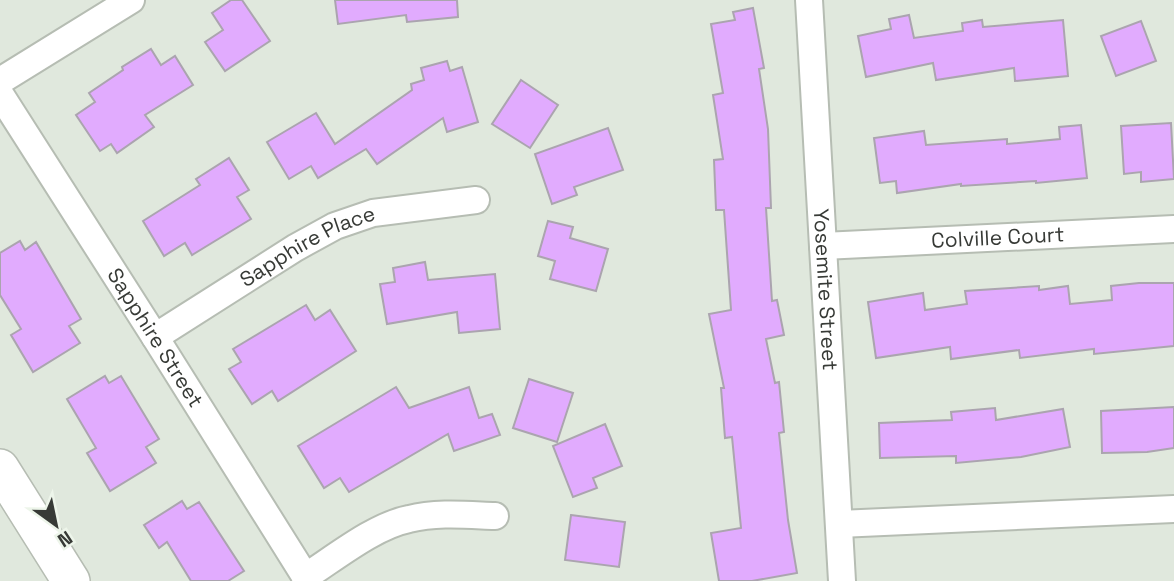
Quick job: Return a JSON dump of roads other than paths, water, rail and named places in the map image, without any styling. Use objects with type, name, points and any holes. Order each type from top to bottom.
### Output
[{"type":"main road","points":[[0,468],[71,581]]},
{"type":"street","points":[[0,80],[131,0]]},
{"type":"street","name":"Yosemite Street","points":[[809,0],[842,581]]},
{"type":"street","name":"Sapphire Street","points":[[0,94],[306,579]]},
{"type":"street","name":"Sapphire Place","points":[[155,337],[295,248],[335,226],[373,213],[476,200]]},
{"type":"street","name":"Colville Court","points":[[823,246],[1174,229]]},
{"type":"street","points":[[839,524],[1174,509]]},
{"type":"street","points":[[306,579],[377,532],[406,519],[433,514],[495,516]]}]
